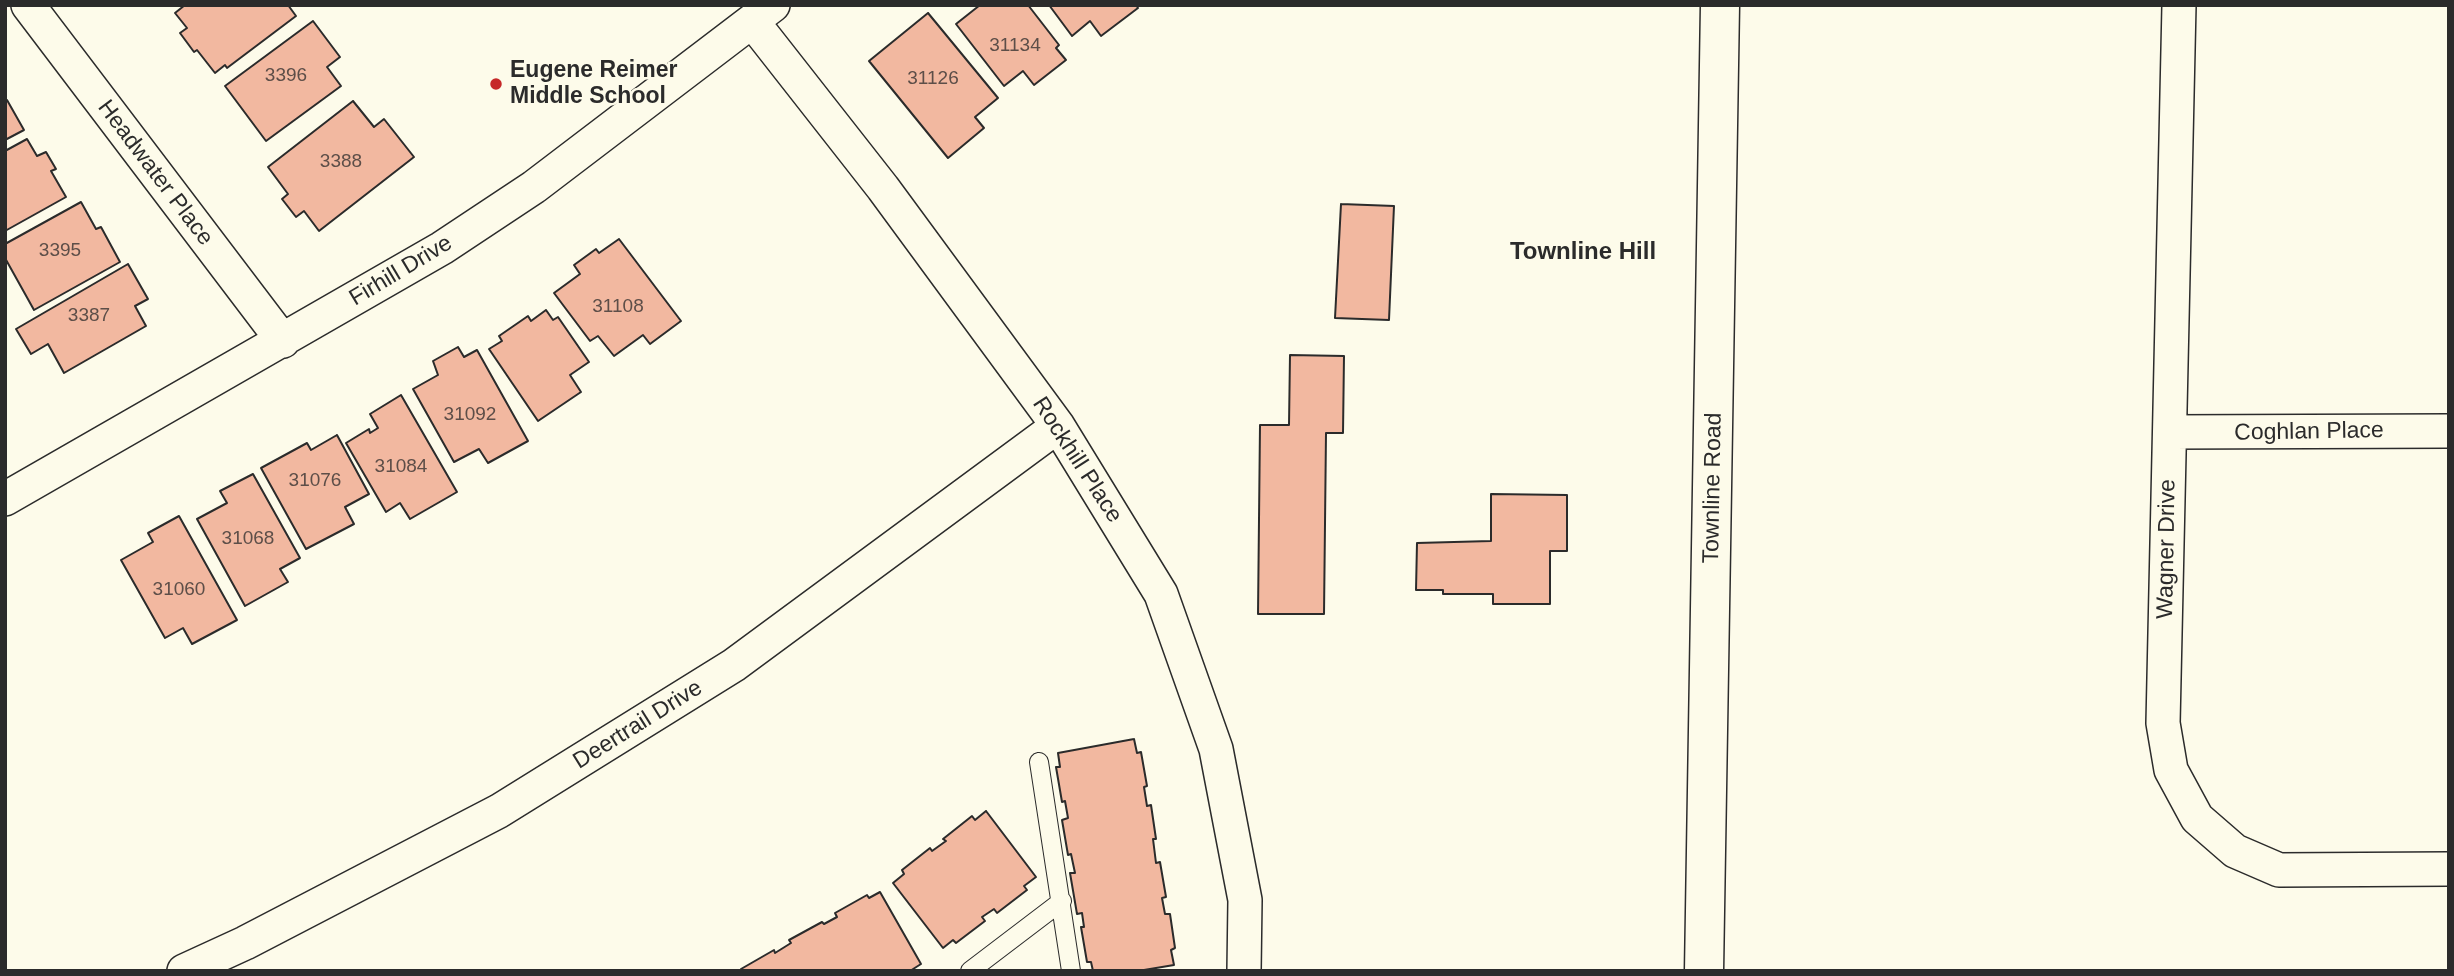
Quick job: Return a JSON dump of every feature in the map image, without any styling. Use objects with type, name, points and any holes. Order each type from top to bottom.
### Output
[{"type":"street","name":"Headwater Place","points":[[28,5],[283,341]]},
{"type":"street","name":"Townline Road","points":[[1704,971],[1720,5]]},
{"type":"street","name":"Wagner Drive","points":[[2179,5],[2162,723],[2171,770],[2197,818],[2235,851],[2279,870],[2449,869]]},
{"type":"street","name":"Firhill Drive","points":[[5,499],[442,248],[534,187],[762,13]]},
{"type":"street","name":"Rockhill Place","points":[[762,13],[884,188],[1058,426],[1161,594],[1216,749],[1245,900],[1244,971]]},
{"type":"street","name":"Deertrail Drive","points":[[184,971],[245,943],[499,811],[711,680],[1058,426]]},
{"type":"street","name":"Coghlan Place","points":[[2170,432],[2449,431]]},
{"type":"lane","points":[[1039,762],[1071,971]]},
{"type":"lane","points":[[970,971],[1062,901]]},
{"type":"building","points":[[185,5],[288,5],[296,16],[227,68],[225,65],[215,73],[180,33],[187,28],[175,13]]},
{"type":"building","points":[[980,5],[1028,5],[1059,45],[1056,48],[1066,60],[1034,85],[1023,71],[1004,86],[956,24]]},
{"type":"building","points":[[1049,5],[1136,5],[1138,8],[1101,36],[1090,21],[1072,36]]},
{"type":"building","points":[[928,13],[998,98],[975,117],[984,128],[948,158],[869,61]]},
{"type":"building","points":[[313,21],[340,57],[327,67],[341,86],[266,141],[225,86]]},
{"type":"building","points":[[7,100],[24,130],[5,140],[5,101]]},
{"type":"building","points":[[353,101],[374,127],[384,119],[414,157],[319,231],[304,211],[296,217],[282,199],[288,194],[268,167]]},
{"type":"building","points":[[27,139],[37,156],[46,152],[56,169],[51,171],[66,197],[5,231],[5,151]]},
{"type":"building","points":[[81,202],[96,229],[101,227],[120,262],[34,310],[5,258],[5,244]]},
{"type":"building","points":[[1341,204],[1394,206],[1389,320],[1335,318]]},
{"type":"building","points":[[619,239],[681,321],[650,344],[643,335],[614,356],[598,336],[590,341],[554,293],[580,274],[574,265],[596,249],[599,253]]},
{"type":"building","points":[[128,264],[148,299],[135,306],[146,326],[64,373],[48,344],[31,354],[16,329]]},
{"type":"building","points":[[546,310],[553,320],[558,317],[589,362],[570,375],[581,392],[538,421],[489,349],[502,341],[499,336],[528,316],[531,321]]},
{"type":"building","points":[[458,347],[464,357],[477,350],[528,441],[488,463],[479,449],[454,462],[413,389],[438,375],[433,361]]},
{"type":"building","points":[[1290,355],[1344,356],[1343,433],[1326,433],[1324,614],[1258,614],[1260,425],[1289,425]]},
{"type":"building","points":[[401,395],[457,492],[410,519],[400,503],[386,512],[346,443],[369,429],[370,433],[378,428],[370,414]]},
{"type":"building","points":[[337,435],[369,494],[345,507],[354,524],[306,549],[261,468],[307,443],[311,450]]},
{"type":"building","points":[[253,474],[300,558],[280,569],[288,582],[245,606],[197,519],[227,503],[220,491]]},
{"type":"building","points":[[1491,494],[1567,495],[1567,551],[1550,551],[1550,604],[1493,604],[1493,594],[1443,594],[1443,590],[1416,590],[1417,543],[1491,541]]},
{"type":"building","points":[[179,516],[237,620],[192,644],[183,628],[165,638],[121,560],[153,542],[148,533]]},
{"type":"building","points":[[1134,739],[1137,753],[1141,752],[1147,786],[1144,787],[1147,806],[1151,805],[1156,863],[1160,862],[1166,897],[1162,898],[1165,914],[1170,914],[1175,948],[1171,950],[1174,965],[1138,971],[1093,971],[1091,962],[1087,962],[1081,927],[1084,927],[1082,913],[1077,914],[1070,873],[1075,873],[1071,854],[1068,855],[1062,820],[1068,818],[1065,801],[1062,802],[1056,767],[1060,767],[1058,753]]},
{"type":"building","points":[[986,811],[1036,877],[1024,886],[1027,890],[997,913],[994,909],[982,917],[985,921],[956,943],[953,940],[943,948],[893,883],[904,874],[902,870],[930,848],[932,851],[972,816],[975,820]]},
{"type":"building","points":[[880,892],[921,964],[910,971],[742,971],[741,969],[774,950],[775,953],[791,943],[789,940],[837,917],[835,913],[867,895],[869,898]]},
{"type":"place","name":"Eugene Reimer Middle School","points":[[496,84]]},
{"type":"district","name":"Townline Hill","points":[[1583,252]]}]
